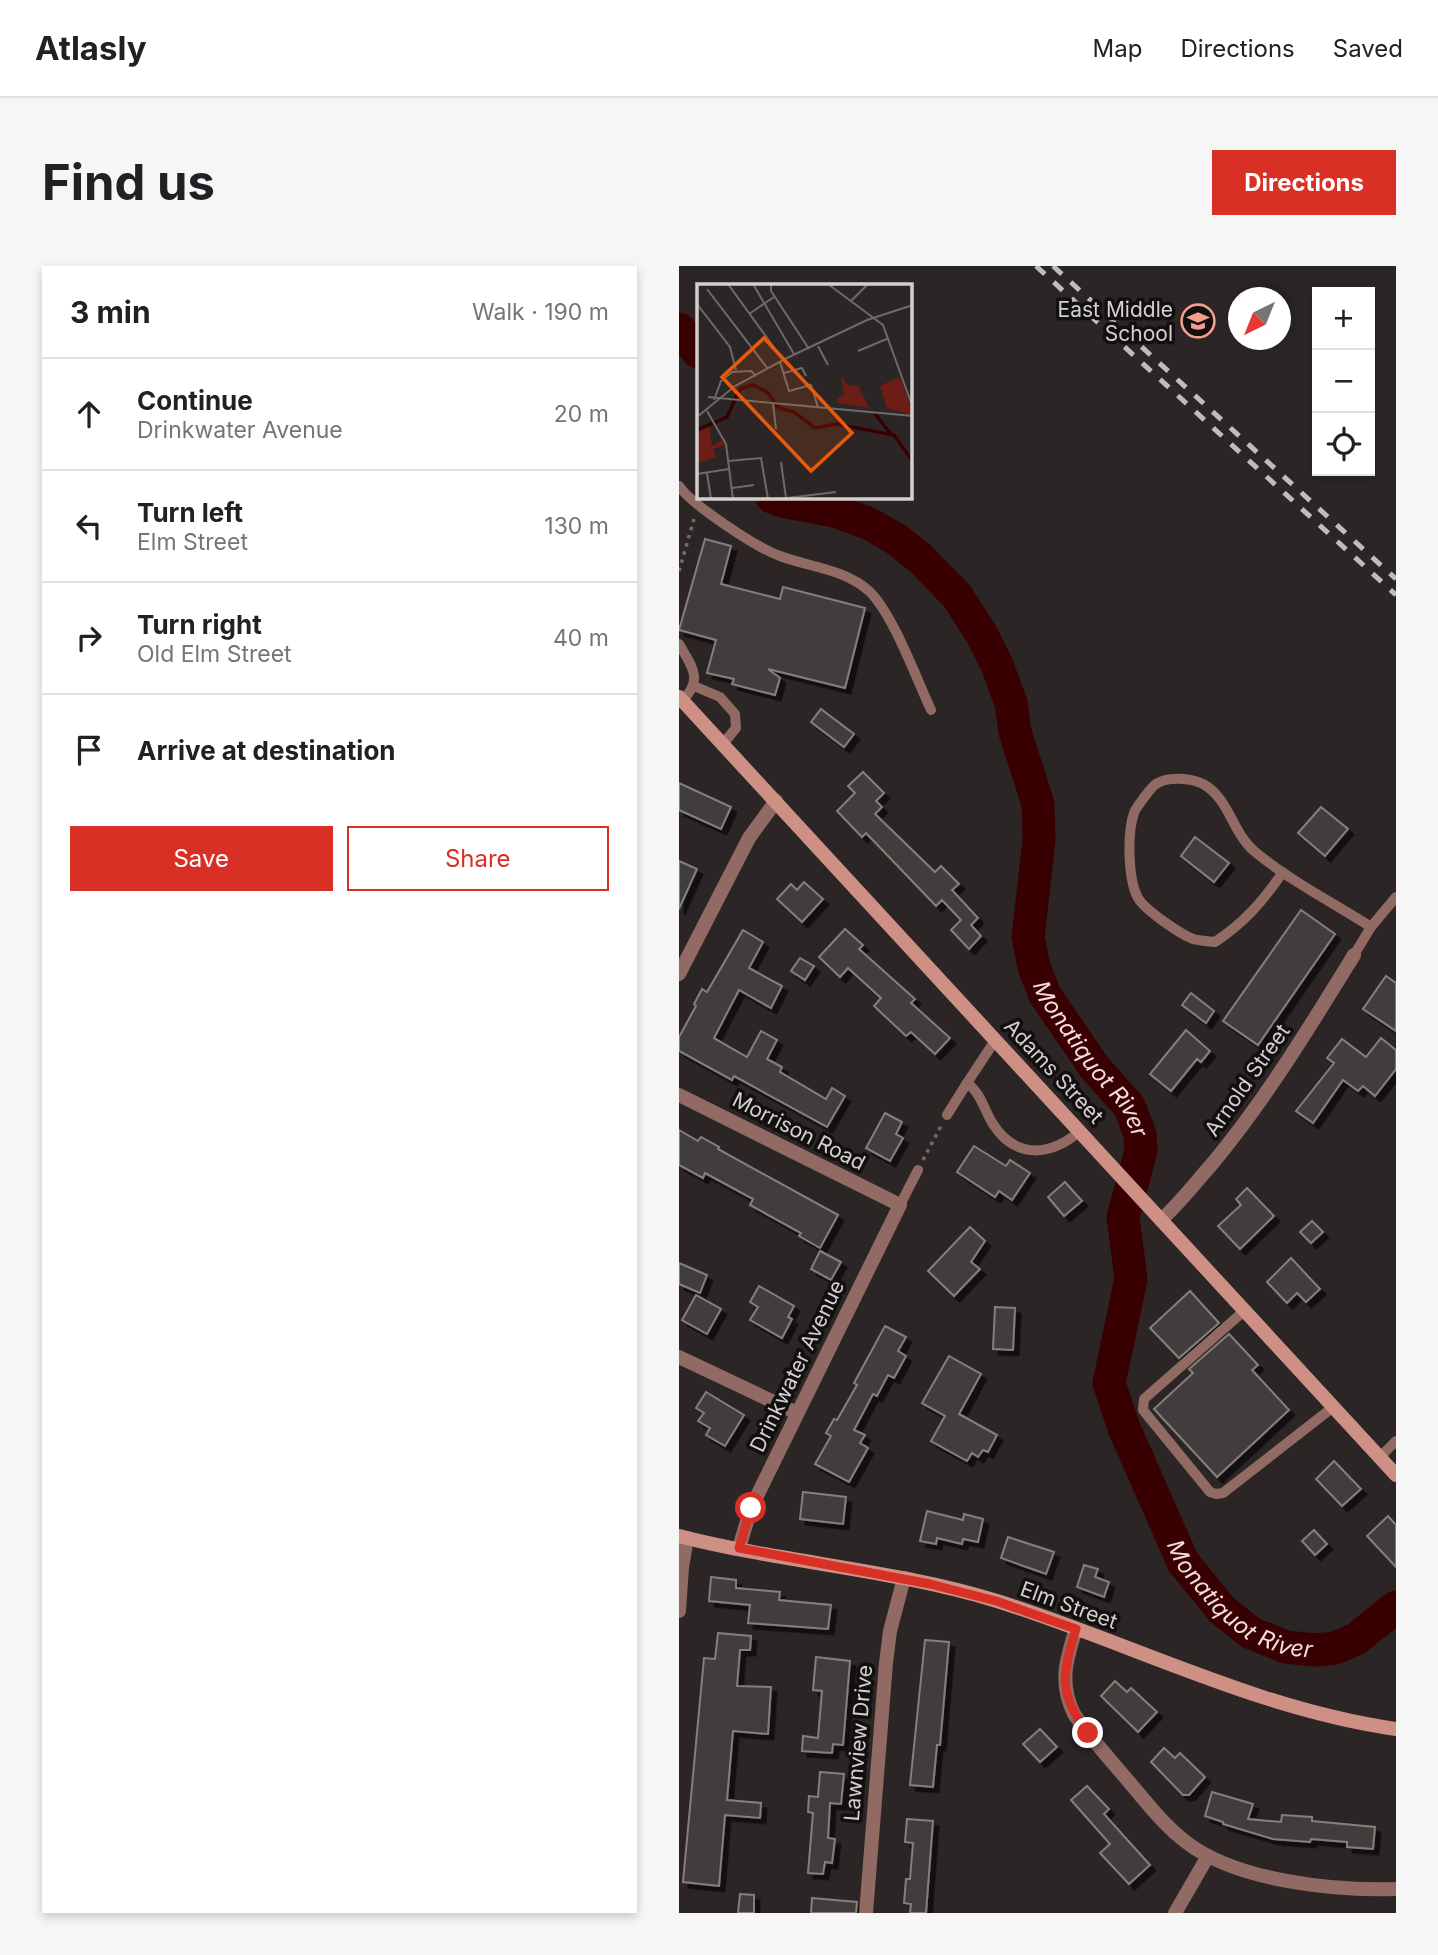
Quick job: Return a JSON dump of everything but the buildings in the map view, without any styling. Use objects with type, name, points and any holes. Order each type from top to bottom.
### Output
[{"type":"street","name":"Adams Street","points":[[681,699],[1396,1475]]},
{"type":"street","points":[[679,974],[749,838],[775,801]]},
{"type":"street","name":"Arnold Street","points":[[1161,1220],[1246,1123],[1283,1070],[1354,956]]},
{"type":"street","name":"Morrison Road","points":[[679,1095],[900,1205]]},
{"type":"street","name":"Drinkwater Avenue","points":[[739,1548],[751,1508],[900,1205]]},
{"type":"street","points":[[679,1356],[796,1413]]},
{"type":"street","points":[[679,1611],[683,1537]]},
{"type":"street","name":"Elm Street","points":[[683,1537],[904,1578],[996,1601],[1259,1698],[1396,1730]]},
{"type":"street","name":"Lawnview Drive","points":[[866,1913],[885,1663],[890,1631],[904,1578]]},
{"type":"street","points":[[1076,1629],[1066,1661],[1064,1678],[1066,1696],[1074,1714],[1162,1820],[1186,1842],[1208,1856],[1247,1872],[1285,1880],[1396,1889]]},
{"type":"street","points":[[1175,1913],[1208,1856]]},
{"type":"lane","points":[[679,486],[701,508],[770,552],[845,576],[869,591],[885,613],[931,710]]},
{"type":"lane","points":[[679,644],[692,667],[695,680],[694,686],[681,699]]},
{"type":"lane","points":[[694,686],[720,697],[735,714],[736,728],[723,744]]},
{"type":"lane","points":[[1283,872],[1262,903],[1235,929],[1215,942],[1193,939],[1161,919],[1138,899],[1129,873],[1134,812],[1156,783],[1182,778],[1202,784],[1219,797],[1236,830],[1252,849],[1306,889],[1371,927]]},
{"type":"lane","points":[[1354,956],[1371,927],[1396,897]]},
{"type":"lane","points":[[947,1115],[996,1039]]},
{"type":"lane","points":[[967,1083],[977,1092],[999,1133],[1028,1150],[1057,1147],[1080,1131]]},
{"type":"lane","points":[[900,1205],[918,1170]]},
{"type":"lane","points":[[1244,1311],[1144,1399],[1143,1404],[1143,1410],[1210,1492],[1223,1493],[1332,1408]]},
{"type":"lane","points":[[1379,1458],[1396,1441]]},
{"type":"path","points":[[679,571],[692,524],[701,508]]},
{"type":"path","points":[[918,1170],[947,1115]]},
{"type":"waterway","name":"Monatiquot River","points":[[679,329],[697,351]]},
{"type":"waterway","name":"Monatiquot River","points":[[777,499],[834,511],[868,523],[896,539],[921,559],[957,596],[981,633],[997,665],[1011,703],[1015,732],[1038,804],[1039,840],[1028,937],[1034,967],[1045,995],[1095,1068],[1129,1106],[1140,1134],[1141,1151],[1123,1217],[1131,1279],[1109,1383],[1124,1428],[1183,1562],[1222,1610],[1251,1633],[1286,1647],[1315,1650],[1335,1648],[1356,1639],[1396,1607]]},
{"type":"railway","points":[[1036,266],[1396,595]]},
{"type":"railway","points":[[1053,266],[1396,579]]},
{"type":"place","name":"East Middle School","points":[[1198,321]]},
{"type":"route","points":[[751,1508],[739,1548],[930,1584],[996,1601],[1076,1629],[1066,1661],[1066,1696],[1074,1714],[1088,1733]]}]
